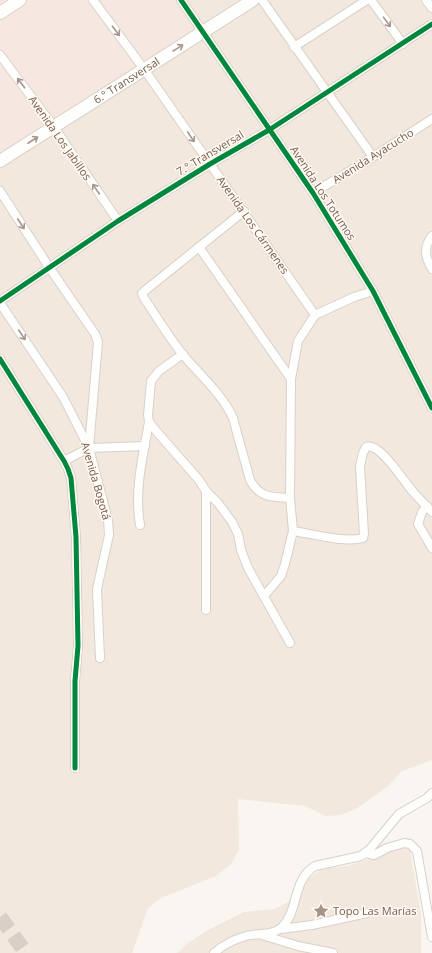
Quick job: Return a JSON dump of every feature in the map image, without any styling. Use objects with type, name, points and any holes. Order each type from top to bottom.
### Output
[{"type":"street","points":[[0,13],[20,0]]},
{"type":"street","name":"Avenida Los Cármenes","points":[[92,0],[144,69],[244,210],[315,315]]},
{"type":"street","name":"Avenida Los Totumos","points":[[180,0],[313,192],[373,291],[432,408]]},
{"type":"street","name":"6.° Transversal","points":[[0,161],[253,0]]},
{"type":"street","points":[[262,0],[373,157]]},
{"type":"street","points":[[294,47],[367,0]]},
{"type":"street","points":[[371,0],[403,44]]},
{"type":"street","points":[[426,0],[432,8]]},
{"type":"street","name":"7.° Transversal","points":[[0,302],[118,221],[210,164],[269,130],[432,24]]},
{"type":"street","name":"Avenida Los Jabillos","points":[[0,55],[54,127],[118,221]]},
{"type":"street","name":"Avenida Ayacucho","points":[[313,192],[373,157],[432,119]]},
{"type":"street","points":[[0,191],[49,267],[95,334],[98,342],[89,448]]},
{"type":"street","points":[[244,210],[142,292],[144,298],[182,354],[230,410],[253,486],[260,494],[290,498]]},
{"type":"street","points":[[432,236],[426,249],[427,260],[432,269]]},
{"type":"street","points":[[199,247],[291,379]]},
{"type":"street","points":[[264,596],[281,576],[293,531],[290,498],[291,379],[298,342],[315,315],[354,297],[373,291]]},
{"type":"street","name":"Avenida Bogotá","points":[[0,302],[63,397],[89,448],[108,520],[109,535],[97,589],[100,658]]},
{"type":"street","points":[[182,354],[159,371],[151,381],[148,415],[150,422],[199,480],[206,491],[218,503],[232,522],[238,534],[241,550],[248,568],[290,643]]},
{"type":"street","points":[[0,360],[64,462],[71,478],[76,537],[78,646],[75,681],[76,768]]},
{"type":"street","points":[[140,525],[138,513],[138,483],[150,422]]},
{"type":"street","points":[[64,462],[89,448],[145,446]]},
{"type":"street","points":[[293,531],[358,540],[363,538],[360,466],[363,453],[366,447],[369,446],[375,448],[391,463],[415,495],[430,509],[422,512],[418,524],[432,548]]},
{"type":"street","points":[[206,491],[206,610]]},
{"type":"street","points":[[280,929],[287,922],[303,877],[309,870],[315,866],[361,856],[370,849],[400,814],[427,798],[432,793]]},
{"type":"street","points":[[365,853],[374,855],[387,848],[404,842],[410,844],[417,851],[432,937]]},
{"type":"street","points":[[214,953],[222,946],[247,936],[261,935],[280,929],[312,925],[367,913]]},
{"type":"street","points":[[261,935],[298,946],[333,953]]},
{"type":"shaded area","points":[[0,0],[171,0],[193,32],[0,156]]},
{"type":"shaded area","points":[[171,0],[432,0],[432,759],[402,771],[387,787],[356,809],[341,815],[326,816],[305,806],[238,799],[239,850],[231,864],[216,876],[161,898],[148,908],[132,953],[0,953],[0,156],[193,32]]},
{"type":"shaded area","points":[[408,838],[421,914],[421,953],[177,953],[188,943],[208,930],[244,912],[275,909],[288,902],[299,885],[322,869],[348,866],[370,859]]},
{"type":"tunnel","points":[[0,917],[26,953]]},
{"type":"cycle path","points":[[181,0],[313,193],[373,291],[432,408]]},
{"type":"cycle path","points":[[0,301],[118,221],[210,164],[269,130],[432,24]]},
{"type":"cycle path","points":[[0,359],[64,461],[71,478],[76,537],[78,646],[75,681],[75,768]]},
{"type":"place","name":"Topo Las Marías","points":[[321,911]]}]
